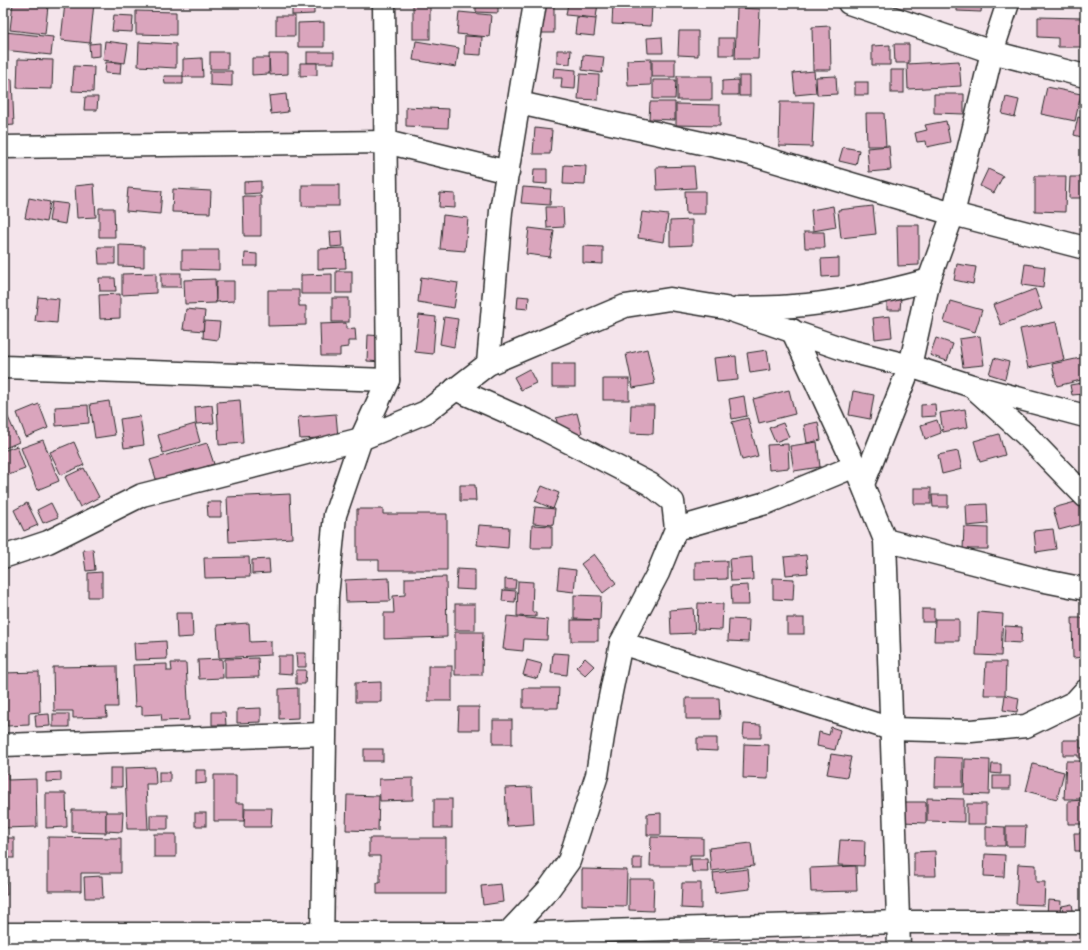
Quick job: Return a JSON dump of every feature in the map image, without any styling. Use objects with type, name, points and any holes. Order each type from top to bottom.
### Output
[{"type":"street","points":[[323,941],[324,734],[327,597],[335,515],[361,440],[388,380],[384,3]]},
{"type":"street","points":[[488,364],[501,211],[535,3]]},
{"type":"street","points":[[849,3],[992,52],[1085,76]]},
{"type":"street","points":[[676,529],[859,475],[910,366],[929,280],[953,214],[992,52],[1008,3]]},
{"type":"street","points":[[519,103],[747,153],[953,214],[1085,248]]},
{"type":"street","points":[[3,148],[386,142],[508,172]]},
{"type":"street","points":[[725,308],[793,306],[816,303],[880,293],[929,280]]},
{"type":"street","points":[[3,557],[48,542],[142,495],[361,440],[426,412],[488,364],[625,306],[670,299],[725,308],[846,350],[910,366],[972,386],[1085,416]]},
{"type":"street","points":[[792,330],[859,475],[885,540],[899,947]]},
{"type":"street","points":[[3,367],[388,380]]},
{"type":"street","points":[[972,386],[1026,435],[1085,496]]},
{"type":"street","points":[[455,389],[532,423],[650,484],[673,502],[676,529],[658,573],[621,643],[606,717],[597,775],[569,861],[548,890],[507,934]]},
{"type":"street","points":[[885,540],[1040,580],[1085,588]]},
{"type":"street","points":[[621,643],[891,729],[971,731],[1026,726],[1075,702],[1085,691]]},
{"type":"street","points":[[3,745],[324,734]]},
{"type":"street","points":[[3,934],[323,941],[899,922],[1085,922]]},
{"type":"building","points":[[13,3],[39,3],[39,5],[48,6],[45,34],[10,30]]},
{"type":"building","points":[[65,3],[94,3],[90,43],[61,40]]},
{"type":"building","points":[[292,3],[314,3],[314,14],[292,15]]},
{"type":"building","points":[[476,3],[498,3],[498,13],[476,12]]},
{"type":"building","points":[[539,3],[554,3],[554,33],[539,33]]},
{"type":"building","points":[[568,3],[598,3],[596,18],[566,15]]},
{"type":"building","points":[[613,3],[652,3],[651,26],[612,24]]},
{"type":"building","points":[[957,3],[982,3],[981,12],[957,11]]},
{"type":"building","points":[[413,4],[430,4],[430,39],[413,39]]},
{"type":"building","points":[[737,8],[760,9],[758,59],[735,59]]},
{"type":"building","points":[[136,11],[176,12],[176,35],[136,34]]},
{"type":"building","points":[[459,12],[491,15],[489,37],[457,34]]},
{"type":"building","points":[[114,15],[133,16],[132,32],[112,31]]},
{"type":"building","points":[[276,16],[295,16],[295,36],[276,36]]},
{"type":"building","points":[[577,17],[596,19],[594,36],[575,34]]},
{"type":"building","points":[[1038,17],[1083,18],[1082,47],[1058,47],[1058,38],[1038,37]]},
{"type":"building","points":[[324,22],[324,47],[298,47],[298,23]]},
{"type":"building","points":[[830,26],[831,70],[813,70],[812,27]]},
{"type":"building","points":[[679,31],[698,31],[698,56],[678,55]]},
{"type":"building","points":[[5,32],[53,37],[51,55],[3,50]]},
{"type":"building","points":[[465,36],[482,37],[481,55],[464,54]]},
{"type":"building","points":[[662,37],[663,53],[648,53],[647,38]]},
{"type":"building","points":[[719,38],[734,38],[734,55],[719,55]]},
{"type":"building","points":[[105,41],[128,44],[125,63],[103,60]]},
{"type":"building","points":[[416,41],[459,48],[456,67],[413,60]]},
{"type":"building","points":[[139,42],[176,44],[176,68],[138,66]]},
{"type":"building","points":[[100,43],[100,56],[90,57],[89,44]]},
{"type":"building","points":[[894,44],[909,44],[909,63],[895,63]]},
{"type":"building","points":[[890,45],[890,65],[872,65],[872,46]]},
{"type":"building","points":[[557,50],[571,50],[570,64],[557,63]]},
{"type":"building","points":[[210,52],[228,52],[228,69],[210,69]]},
{"type":"building","points":[[307,52],[334,52],[334,63],[307,63]]},
{"type":"building","points":[[269,54],[288,54],[288,74],[270,75]]},
{"type":"building","points":[[583,55],[604,57],[602,73],[582,70]]},
{"type":"building","points":[[202,58],[203,77],[183,77],[183,59]]},
{"type":"building","points":[[252,58],[269,58],[269,74],[252,75]]},
{"type":"building","points":[[18,59],[53,60],[52,89],[17,88]]},
{"type":"building","points":[[651,59],[651,85],[628,86],[627,60]]},
{"type":"building","points":[[652,59],[675,59],[675,77],[652,77]]},
{"type":"building","points":[[959,61],[961,86],[908,89],[907,64]]},
{"type":"building","points":[[106,62],[121,63],[120,74],[105,73]]},
{"type":"building","points":[[300,63],[317,63],[317,75],[300,76]]},
{"type":"building","points":[[74,66],[94,67],[93,92],[72,91]]},
{"type":"building","points":[[554,68],[576,70],[575,89],[561,88],[562,78],[553,78]]},
{"type":"building","points":[[891,70],[904,70],[904,93],[891,93]]},
{"type":"building","points":[[210,71],[232,71],[232,86],[210,85]]},
{"type":"building","points":[[814,71],[816,93],[795,95],[793,73]]},
{"type":"building","points":[[580,74],[599,75],[598,100],[578,99]]},
{"type":"building","points":[[164,76],[183,76],[183,84],[165,84]]},
{"type":"building","points":[[677,76],[712,76],[712,100],[677,100]]},
{"type":"building","points":[[739,76],[750,76],[750,96],[739,96]]},
{"type":"building","points":[[836,76],[837,94],[817,95],[816,77]]},
{"type":"building","points":[[3,79],[12,79],[14,125],[3,126]]},
{"type":"building","points":[[653,80],[676,80],[675,99],[653,99]]},
{"type":"building","points":[[738,80],[738,95],[722,95],[722,81]]},
{"type":"building","points":[[855,82],[868,82],[868,95],[855,95]]},
{"type":"building","points":[[1047,87],[1081,94],[1075,121],[1041,114]]},
{"type":"building","points":[[286,94],[288,112],[271,114],[269,96]]},
{"type":"building","points":[[934,94],[964,94],[964,114],[934,113]]},
{"type":"building","points":[[85,97],[98,97],[97,110],[84,110]]},
{"type":"building","points":[[1006,97],[1019,100],[1015,117],[1002,114]]},
{"type":"building","points":[[650,102],[675,102],[675,120],[649,119]]},
{"type":"building","points":[[780,102],[814,102],[812,147],[779,146]]},
{"type":"building","points":[[676,104],[720,105],[720,126],[676,125]]},
{"type":"building","points":[[406,107],[449,109],[448,128],[406,126]]},
{"type":"building","points":[[866,113],[884,113],[886,146],[867,146]]},
{"type":"building","points":[[1078,117],[1085,119],[1085,138],[1074,135]]},
{"type":"building","points":[[946,121],[950,142],[927,147],[926,141],[917,142],[915,133],[927,130],[925,125]]},
{"type":"building","points":[[535,128],[552,130],[550,154],[533,154]]},
{"type":"building","points":[[889,146],[891,170],[869,172],[867,148]]},
{"type":"building","points":[[843,147],[859,150],[856,165],[839,161]]},
{"type":"building","points":[[564,165],[586,166],[585,185],[563,184]]},
{"type":"building","points":[[694,166],[696,188],[657,190],[656,167]]},
{"type":"building","points":[[534,169],[547,169],[547,184],[533,183]]},
{"type":"building","points":[[988,169],[1003,176],[994,193],[980,186]]},
{"type":"building","points":[[1035,176],[1066,176],[1065,212],[1035,211]]},
{"type":"building","points":[[1070,177],[1085,177],[1085,198],[1069,198]]},
{"type":"building","points":[[261,181],[261,193],[244,194],[244,182]]},
{"type":"building","points":[[94,184],[96,217],[77,218],[75,186]]},
{"type":"building","points":[[302,185],[339,185],[339,206],[302,206]]},
{"type":"building","points":[[523,187],[551,189],[550,205],[521,203]]},
{"type":"building","points":[[128,188],[162,191],[160,214],[126,211]]},
{"type":"building","points":[[173,189],[211,191],[210,213],[172,212]]},
{"type":"building","points":[[685,191],[705,191],[705,214],[686,214]]},
{"type":"building","points":[[440,193],[455,194],[455,208],[439,207]]},
{"type":"building","points":[[243,196],[261,196],[261,236],[244,236]]},
{"type":"building","points":[[29,198],[50,202],[46,222],[25,218]]},
{"type":"building","points":[[52,202],[68,204],[65,224],[49,221]]},
{"type":"building","points":[[833,206],[836,227],[813,231],[811,210]]},
{"type":"building","points":[[873,206],[876,234],[841,238],[838,210]]},
{"type":"building","points":[[546,207],[563,207],[564,227],[547,228]]},
{"type":"building","points":[[99,208],[114,208],[115,237],[99,237]]},
{"type":"building","points":[[642,212],[668,215],[664,242],[638,238]]},
{"type":"building","points":[[443,215],[468,218],[465,251],[440,249]]},
{"type":"building","points":[[692,220],[692,245],[670,246],[670,221]]},
{"type":"building","points":[[897,225],[919,225],[919,265],[898,266]]},
{"type":"building","points":[[529,228],[554,231],[550,257],[526,254]]},
{"type":"building","points":[[342,231],[343,246],[331,247],[330,232]]},
{"type":"building","points":[[804,232],[824,232],[825,248],[805,248]]},
{"type":"building","points":[[119,245],[144,246],[144,267],[119,266]]},
{"type":"building","points":[[583,246],[603,247],[603,264],[583,263]]},
{"type":"building","points":[[98,247],[115,247],[115,264],[99,264]]},
{"type":"building","points":[[345,248],[346,268],[318,269],[318,249]]},
{"type":"building","points":[[182,250],[219,250],[219,270],[182,269]]},
{"type":"building","points":[[245,253],[257,254],[257,266],[244,266]]},
{"type":"building","points":[[839,258],[839,276],[822,277],[821,259]]},
{"type":"building","points":[[957,264],[976,267],[973,284],[954,280]]},
{"type":"building","points":[[1025,264],[1045,267],[1043,288],[1022,285]]},
{"type":"building","points":[[336,271],[352,271],[352,293],[336,293]]},
{"type":"building","points":[[156,273],[156,293],[122,295],[122,274]]},
{"type":"building","points":[[161,273],[181,273],[181,287],[161,287]]},
{"type":"building","points":[[332,274],[332,294],[301,294],[301,275]]},
{"type":"building","points":[[421,277],[458,283],[454,308],[418,302]]},
{"type":"building","points":[[99,278],[115,278],[116,291],[100,291]]},
{"type":"building","points":[[215,279],[216,303],[185,304],[184,280]]},
{"type":"building","points":[[216,281],[234,281],[234,301],[216,302]]},
{"type":"building","points":[[1035,289],[1042,309],[1001,325],[993,305]]},
{"type":"building","points":[[268,290],[299,290],[299,306],[306,306],[306,325],[268,326]]},
{"type":"building","points":[[3,293],[7,293],[7,320],[3,320]]},
{"type":"building","points":[[120,294],[120,318],[100,319],[99,295]]},
{"type":"building","points":[[518,296],[529,297],[528,309],[517,308]]},
{"type":"building","points":[[38,297],[59,299],[57,323],[35,321]]},
{"type":"building","points":[[332,298],[349,298],[349,322],[332,322]]},
{"type":"building","points":[[887,298],[901,298],[900,310],[887,310]]},
{"type":"building","points":[[950,301],[982,310],[975,332],[944,322]]},
{"type":"building","points":[[1083,304],[1085,304],[1085,323],[1083,323]]},
{"type":"building","points":[[186,309],[205,311],[203,331],[183,329]]},
{"type":"building","points":[[419,315],[436,317],[433,354],[415,352]]},
{"type":"building","points":[[890,316],[892,337],[875,339],[873,318]]},
{"type":"building","points":[[444,317],[458,319],[454,347],[440,344]]},
{"type":"building","points":[[204,321],[220,322],[218,340],[203,338]]},
{"type":"building","points":[[1056,322],[1064,360],[1028,368],[1020,329]]},
{"type":"building","points":[[346,323],[346,329],[355,328],[356,341],[348,341],[348,347],[340,348],[340,356],[321,356],[320,324]]},
{"type":"building","points":[[368,335],[384,336],[382,362],[367,361]]},
{"type":"building","points":[[980,336],[984,365],[963,367],[959,339]]},
{"type":"building","points":[[936,338],[953,344],[947,361],[930,355]]},
{"type":"building","points":[[647,349],[655,384],[633,388],[626,354]]},
{"type":"building","points":[[767,350],[770,370],[750,373],[747,353]]},
{"type":"building","points":[[736,356],[738,380],[717,382],[714,358]]},
{"type":"building","points":[[1085,357],[1085,379],[1057,386],[1052,364]]},
{"type":"building","points":[[994,358],[1009,362],[1005,379],[989,374]]},
{"type":"building","points":[[552,364],[575,364],[575,387],[552,387]]},
{"type":"building","points":[[529,369],[536,383],[521,390],[514,377]]},
{"type":"building","points":[[603,379],[629,379],[629,400],[603,400]]},
{"type":"building","points":[[1082,383],[1084,394],[1072,395],[1070,385]]},
{"type":"building","points":[[789,390],[795,414],[759,423],[753,399]]},
{"type":"building","points":[[853,391],[874,395],[870,419],[849,415]]},
{"type":"building","points":[[744,396],[747,416],[732,419],[729,399]]},
{"type":"building","points":[[240,400],[243,443],[219,445],[217,402]]},
{"type":"building","points":[[109,401],[115,435],[95,438],[90,404]]},
{"type":"building","points":[[39,404],[48,428],[26,437],[17,413]]},
{"type":"building","points":[[935,404],[936,416],[921,417],[921,405]]},
{"type":"building","points":[[88,405],[89,423],[56,426],[55,407]]},
{"type":"building","points":[[212,405],[214,423],[196,424],[195,407]]},
{"type":"building","points":[[631,405],[654,405],[653,434],[630,433]]},
{"type":"building","points":[[3,406],[19,442],[3,449]]},
{"type":"building","points":[[965,409],[968,427],[943,432],[940,413]]},
{"type":"building","points":[[577,413],[582,433],[561,438],[556,418]]},
{"type":"building","points":[[336,414],[338,437],[300,439],[298,417]]},
{"type":"building","points":[[140,416],[144,445],[124,448],[120,419]]},
{"type":"building","points":[[748,418],[758,456],[742,460],[732,422]]},
{"type":"building","points":[[937,420],[941,433],[925,439],[921,425]]},
{"type":"building","points":[[818,422],[821,440],[807,443],[804,425]]},
{"type":"building","points":[[783,423],[789,437],[775,442],[769,428]]},
{"type":"building","points":[[195,424],[200,442],[163,453],[158,435]]},
{"type":"building","points":[[999,434],[1005,455],[980,462],[974,441]]},
{"type":"building","points":[[43,440],[59,481],[37,490],[21,448]]},
{"type":"building","points":[[74,442],[84,465],[61,475],[50,452]]},
{"type":"building","points":[[817,442],[820,467],[794,471],[790,446]]},
{"type":"building","points":[[207,443],[214,464],[157,482],[150,460]]},
{"type":"building","points":[[788,444],[789,468],[769,470],[767,445]]},
{"type":"building","points":[[17,446],[25,469],[3,477],[3,451]]},
{"type":"building","points":[[958,451],[962,469],[942,474],[938,455]]},
{"type":"building","points":[[84,468],[99,497],[80,507],[65,477]]},
{"type":"building","points":[[460,485],[475,485],[476,501],[460,501]]},
{"type":"building","points":[[542,486],[559,493],[553,509],[535,501]]},
{"type":"building","points":[[914,488],[931,488],[931,504],[914,504]]},
{"type":"building","points":[[290,494],[292,538],[229,542],[227,497]]},
{"type":"building","points":[[932,495],[948,495],[948,507],[933,507]]},
{"type":"building","points":[[1079,501],[1085,523],[1059,530],[1053,508]]},
{"type":"building","points":[[207,502],[221,502],[221,517],[208,517]]},
{"type":"building","points":[[27,503],[38,525],[24,531],[14,510]]},
{"type":"building","points":[[51,503],[58,517],[43,523],[37,510]]},
{"type":"building","points":[[987,504],[988,524],[967,526],[966,505]]},
{"type":"building","points":[[535,507],[555,509],[553,525],[533,523]]},
{"type":"building","points":[[357,509],[383,509],[383,514],[447,514],[447,570],[379,570],[379,560],[357,560]]},
{"type":"building","points":[[479,525],[509,527],[508,548],[477,545]]},
{"type":"building","points":[[532,525],[552,526],[552,548],[531,548]]},
{"type":"building","points":[[964,527],[988,528],[988,549],[963,549]]},
{"type":"building","points":[[1053,529],[1056,549],[1036,552],[1034,531]]},
{"type":"building","points":[[93,549],[95,570],[86,571],[83,550]]},
{"type":"building","points":[[594,554],[616,583],[603,593],[581,564]]},
{"type":"building","points":[[806,555],[808,573],[786,575],[784,557]]},
{"type":"building","points":[[249,557],[250,577],[205,578],[204,558]]},
{"type":"building","points":[[752,557],[753,580],[731,581],[729,559]]},
{"type":"building","points":[[269,559],[270,573],[252,574],[252,560]]},
{"type":"building","points":[[727,561],[727,579],[695,580],[695,562]]},
{"type":"building","points":[[559,568],[576,570],[574,592],[557,590]]},
{"type":"building","points":[[457,569],[475,570],[475,590],[456,589]]},
{"type":"building","points":[[102,572],[102,597],[88,597],[88,573]]},
{"type":"building","points":[[446,577],[447,637],[384,639],[384,613],[394,613],[393,596],[405,595],[405,578]]},
{"type":"building","points":[[389,578],[390,601],[346,602],[345,580]]},
{"type":"building","points":[[773,578],[794,579],[793,600],[773,599]]},
{"type":"building","points":[[505,579],[516,580],[515,589],[505,589]]},
{"type":"building","points":[[518,581],[533,582],[532,612],[536,612],[536,617],[517,616]]},
{"type":"building","points":[[748,585],[749,605],[732,605],[731,586]]},
{"type":"building","points":[[503,590],[516,591],[515,602],[502,601]]},
{"type":"building","points":[[574,595],[601,596],[600,620],[574,619]]},
{"type":"building","points":[[698,603],[723,604],[722,630],[697,629]]},
{"type":"building","points":[[455,604],[475,604],[475,630],[455,630]]},
{"type":"building","points":[[693,608],[695,633],[671,634],[670,610]]},
{"type":"building","points":[[922,609],[934,609],[934,622],[922,622]]},
{"type":"building","points":[[978,612],[1003,614],[1001,656],[976,655]]},
{"type":"building","points":[[176,613],[192,613],[193,637],[177,638]]},
{"type":"building","points":[[507,616],[548,620],[547,640],[524,639],[523,651],[503,649]]},
{"type":"building","points":[[787,618],[804,618],[804,634],[787,634]]},
{"type":"building","points":[[1072,618],[1085,618],[1085,657],[1073,658]]},
{"type":"building","points":[[729,619],[749,620],[748,642],[728,641]]},
{"type":"building","points":[[935,619],[959,619],[959,641],[934,641]]},
{"type":"building","points":[[571,620],[598,620],[598,641],[571,641]]},
{"type":"building","points":[[249,623],[250,642],[271,641],[271,655],[219,658],[217,625]]},
{"type":"building","points":[[1005,626],[1022,627],[1021,643],[1004,642]]},
{"type":"building","points":[[455,632],[483,632],[482,675],[455,675]]},
{"type":"building","points":[[166,641],[167,659],[135,660],[134,643]]},
{"type":"building","points":[[296,653],[306,653],[306,667],[297,667]]},
{"type":"building","points":[[553,653],[569,654],[567,675],[551,673]]},
{"type":"building","points":[[278,656],[292,656],[292,674],[278,673]]},
{"type":"building","points":[[258,658],[259,677],[225,678],[225,659]]},
{"type":"building","points":[[585,658],[594,666],[585,675],[576,667]]},
{"type":"building","points":[[222,659],[223,678],[199,679],[198,660]]},
{"type":"building","points":[[527,660],[542,664],[538,679],[523,675]]},
{"type":"building","points":[[986,662],[1006,662],[1005,695],[984,695]]},
{"type":"building","points":[[171,663],[186,663],[189,720],[162,721],[161,714],[142,715],[142,706],[135,707],[133,665],[167,664],[167,671],[172,671]]},
{"type":"building","points":[[117,666],[118,707],[106,707],[107,717],[73,718],[73,711],[54,711],[53,667]]},
{"type":"building","points":[[428,666],[452,666],[452,701],[428,701]]},
{"type":"building","points":[[296,670],[306,670],[305,684],[296,684]]},
{"type":"building","points":[[39,672],[40,712],[29,713],[29,725],[7,726],[7,711],[3,711],[3,673]]},
{"type":"building","points":[[381,682],[381,702],[355,702],[355,683]]},
{"type":"building","points":[[298,688],[298,718],[279,719],[279,689]]},
{"type":"building","points":[[523,688],[559,688],[558,708],[523,708]]},
{"type":"building","points":[[1005,695],[1019,698],[1017,712],[1003,710]]},
{"type":"building","points":[[686,698],[719,698],[720,719],[686,719]]},
{"type":"building","points":[[459,707],[479,707],[479,730],[458,730]]},
{"type":"building","points":[[261,708],[261,722],[237,723],[237,709]]},
{"type":"building","points":[[212,712],[225,712],[226,725],[212,725]]},
{"type":"building","points":[[49,714],[50,726],[36,727],[35,715]]},
{"type":"building","points":[[53,714],[69,714],[69,727],[53,727]]},
{"type":"building","points":[[493,720],[512,720],[512,744],[493,744]]},
{"type":"building","points":[[744,724],[761,725],[761,738],[743,738]]},
{"type":"building","points":[[831,727],[840,730],[835,750],[817,746],[819,732],[829,735]]},
{"type":"building","points":[[697,738],[717,738],[717,751],[697,750]]},
{"type":"building","points":[[1063,740],[1080,740],[1080,748],[1085,748],[1085,758],[1078,758],[1078,755],[1063,755]]},
{"type":"building","points":[[744,744],[769,745],[768,779],[743,778]]},
{"type":"building","points":[[364,749],[383,749],[383,761],[364,761]]},
{"type":"building","points":[[831,754],[851,757],[847,777],[827,774]]},
{"type":"building","points":[[936,757],[963,758],[963,787],[935,787]]},
{"type":"building","points":[[965,759],[990,760],[989,795],[964,794]]},
{"type":"building","points":[[1066,761],[1085,761],[1085,799],[1064,799]]},
{"type":"building","points":[[992,764],[1001,764],[1001,774],[991,773]]},
{"type":"building","points":[[1033,764],[1064,772],[1057,799],[1026,791]]},
{"type":"building","points":[[155,767],[156,784],[146,784],[148,829],[127,829],[125,768]]},
{"type":"building","points":[[110,768],[122,768],[122,787],[110,787]]},
{"type":"building","points":[[196,770],[206,770],[206,783],[196,784]]},
{"type":"building","points":[[61,772],[61,781],[46,782],[46,773]]},
{"type":"building","points":[[159,772],[170,772],[170,782],[159,782]]},
{"type":"building","points":[[3,773],[8,773],[8,780],[36,779],[37,827],[3,828]]},
{"type":"building","points":[[214,775],[236,775],[236,803],[244,803],[244,821],[214,821]]},
{"type":"building","points":[[993,776],[1010,776],[1010,789],[993,789]]},
{"type":"building","points":[[413,778],[413,800],[380,801],[379,779]]},
{"type":"building","points":[[532,787],[534,824],[507,826],[505,788]]},
{"type":"building","points":[[46,793],[66,793],[67,827],[46,828]]},
{"type":"building","points":[[347,795],[379,796],[378,831],[346,830]]},
{"type":"building","points":[[927,798],[964,799],[964,822],[927,821]]},
{"type":"building","points":[[434,799],[452,799],[452,828],[434,828]]},
{"type":"building","points":[[1085,800],[1085,824],[1068,824],[1068,801]]},
{"type":"building","points":[[902,802],[926,802],[926,823],[902,822]]},
{"type":"building","points":[[967,804],[986,804],[986,824],[967,824]]},
{"type":"building","points":[[245,808],[272,808],[271,827],[244,827]]},
{"type":"building","points":[[72,810],[106,810],[106,833],[72,832]]},
{"type":"building","points":[[106,812],[123,812],[122,832],[106,831]]},
{"type":"building","points":[[195,813],[206,813],[206,826],[195,826]]},
{"type":"building","points":[[661,813],[661,835],[647,835],[647,814]]},
{"type":"building","points":[[150,815],[168,815],[168,829],[150,829]]},
{"type":"building","points":[[986,826],[1005,827],[1005,846],[986,846]]},
{"type":"building","points":[[1006,826],[1026,826],[1025,846],[1006,846]]},
{"type":"building","points":[[1074,833],[1085,833],[1085,851],[1075,851]]},
{"type":"building","points":[[154,834],[176,834],[176,857],[154,857]]},
{"type":"building","points":[[48,837],[121,838],[121,873],[81,873],[81,891],[48,891]]},
{"type":"building","points":[[651,837],[703,838],[703,855],[690,855],[690,866],[650,866]]},
{"type":"building","points":[[3,838],[14,838],[14,858],[3,858]]},
{"type":"building","points":[[369,838],[446,838],[446,894],[377,894],[377,883],[380,883],[380,856],[369,856]]},
{"type":"building","points":[[840,840],[865,841],[864,866],[838,865]]},
{"type":"building","points":[[751,843],[754,866],[711,871],[709,848]]},
{"type":"building","points":[[935,851],[936,876],[914,876],[914,852]]},
{"type":"building","points":[[985,854],[1005,855],[1004,877],[984,876]]},
{"type":"building","points":[[633,858],[642,858],[642,869],[633,869]]},
{"type":"building","points":[[691,859],[707,859],[708,872],[692,872]]},
{"type":"building","points":[[1018,864],[1036,865],[1036,882],[1045,882],[1044,905],[1016,904]]},
{"type":"building","points":[[856,866],[857,891],[811,892],[810,868]]},
{"type":"building","points":[[582,869],[627,870],[626,906],[582,905]]},
{"type":"building","points":[[748,869],[750,889],[715,893],[713,873]]},
{"type":"building","points":[[3,872],[6,872],[7,895],[3,895]]},
{"type":"building","points":[[102,876],[103,898],[85,898],[84,877]]},
{"type":"building","points":[[629,879],[654,879],[653,911],[629,910]]},
{"type":"building","points":[[682,883],[701,883],[701,909],[681,908]]},
{"type":"building","points":[[501,884],[503,902],[483,905],[481,886]]},
{"type":"building","points":[[1048,900],[1061,901],[1060,915],[1047,914]]},
{"type":"building","points":[[1072,904],[1074,915],[1064,917],[1062,906]]},
{"type":"building","points":[[830,944],[864,944],[864,947],[830,947]]},
{"type":"building","points":[[998,944],[1012,944],[1012,947],[998,947]]}]
